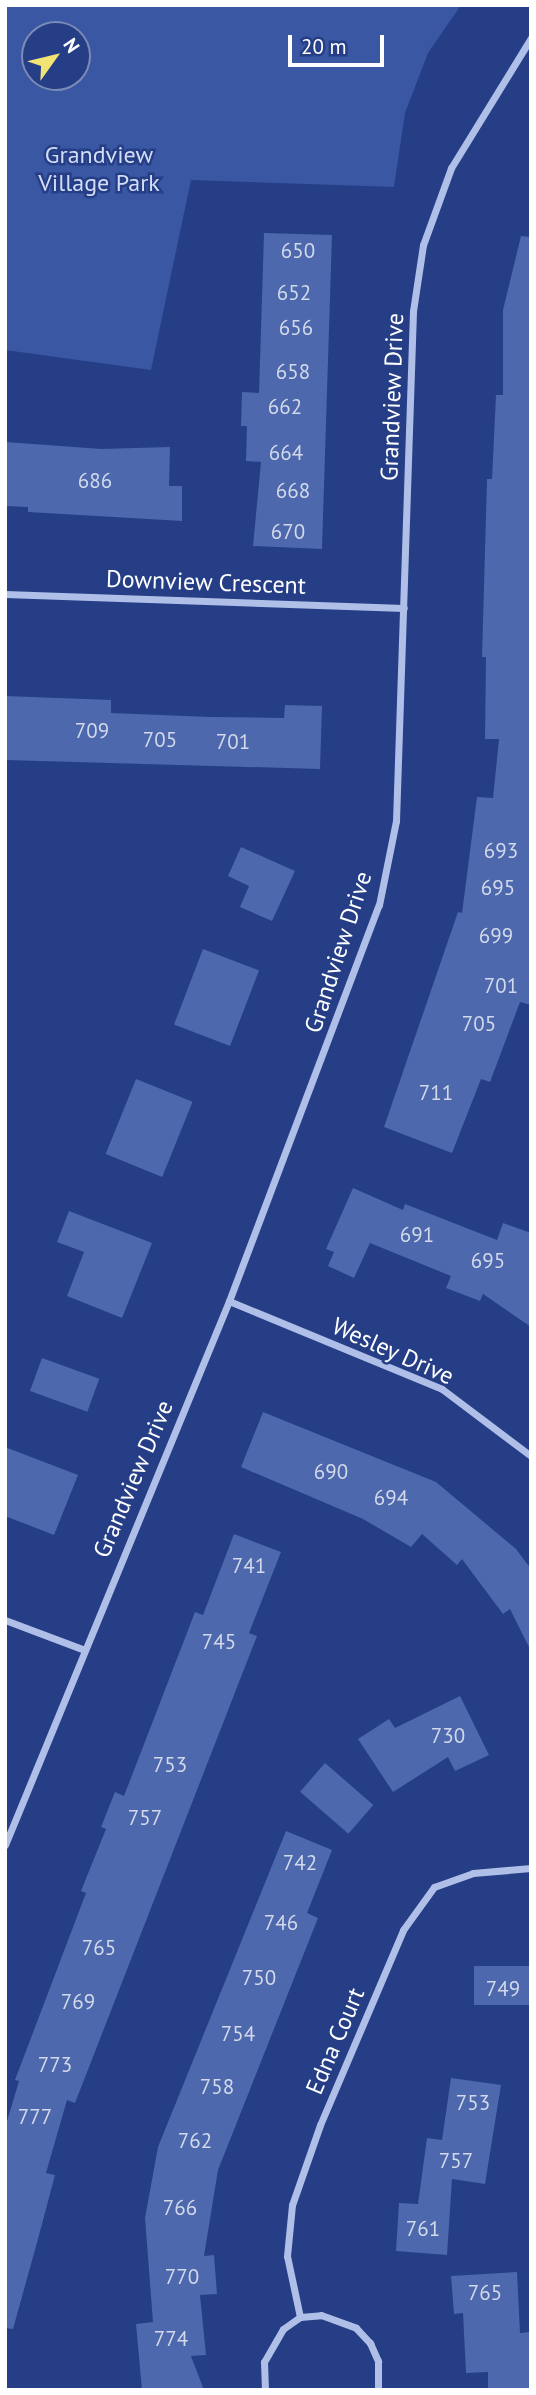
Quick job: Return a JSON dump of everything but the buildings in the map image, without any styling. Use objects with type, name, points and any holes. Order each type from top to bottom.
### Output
[{"type":"street","name":"Grandview Drive","points":[[5,1845],[82,1649],[229,1301],[379,905],[396,821],[413,311],[423,246],[451,169],[531,38]]},
{"type":"street","name":"Downview Crescent","points":[[5,594],[404,608]]},
{"type":"street","name":"Wesley Drive","points":[[229,1301],[442,1389],[531,1455]]},
{"type":"street","points":[[5,1620],[82,1649]]},
{"type":"street","name":"Edna Court","points":[[300,2317],[287,2256],[292,2206],[320,2125],[403,1930],[434,1887],[473,1873],[531,1868]]},
{"type":"street","points":[[265,2390],[264,2362],[283,2329],[300,2317],[321,2315],[356,2328],[378,2361],[378,2390]]},
{"type":"green space","name":"Grandview Village Park","points":[[5,5],[461,5],[428,53],[405,113],[394,187],[191,180],[151,370],[5,350]]}]
